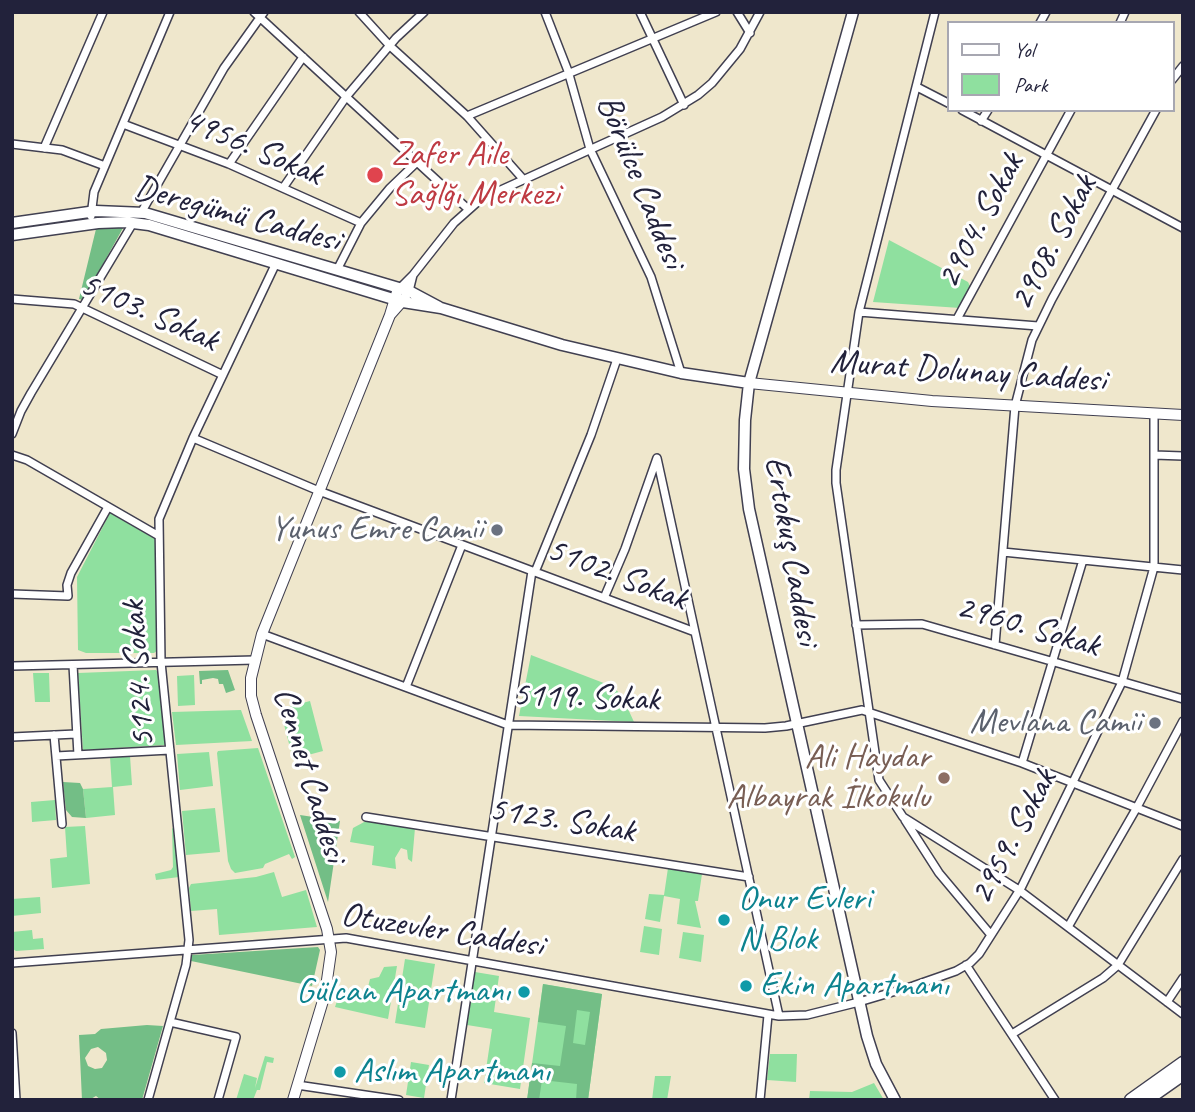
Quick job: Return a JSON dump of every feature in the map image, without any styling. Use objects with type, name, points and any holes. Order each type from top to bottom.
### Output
[{"type":"main road","name":"Ertokuş Caddesi","points":[[853,12],[749,383],[743,439],[746,491],[859,1002],[876,1064],[895,1100]]},
{"type":"main road","name":"Deregümü Caddesi","points":[[12,235],[121,210],[142,212],[337,270],[441,308],[617,359],[681,373],[749,383]]},
{"type":"main road","name":"Deregümü Caddesi","points":[[12,223],[91,218],[166,229],[276,263],[401,295]]},
{"type":"main road","points":[[1131,1100],[1183,1063]]},
{"type":"main road","points":[[1146,1100],[1183,1073]]},
{"type":"street","points":[[44,148],[103,12]]},
{"type":"street","points":[[91,218],[92,199],[170,12]]},
{"type":"street","points":[[359,12],[390,46],[467,116],[523,179]]},
{"type":"street","points":[[283,188],[346,97],[424,12]]},
{"type":"street","name":"Börülce Caddesi","points":[[545,12],[568,73],[590,149],[651,277],[681,373]]},
{"type":"street","points":[[640,12],[684,105]]},
{"type":"street","points":[[467,116],[716,12]]},
{"type":"street","points":[[737,12],[750,33]]},
{"type":"street","name":"Cennet Caddesi","points":[[292,1100],[329,977],[329,938],[253,705],[251,687],[262,634],[390,315],[413,275],[468,209],[492,192],[684,105],[712,83],[740,50],[760,12]]},
{"type":"street","points":[[935,12],[859,312],[846,392],[836,483],[879,780],[939,873],[991,935]]},
{"type":"street","points":[[12,434],[21,411],[142,212],[224,68],[259,14],[468,209]]},
{"type":"street","points":[[229,164],[303,57]]},
{"type":"street","points":[[917,87],[946,102]]},
{"type":"street","points":[[965,112],[1183,228]]},
{"type":"street","points":[[981,121],[987,112]]},
{"type":"street","name":"2904. Sokak","points":[[957,319],[1070,112]]},
{"type":"street","name":"2908. Sokak","points":[[995,645],[1015,407],[1032,340],[1155,112]]},
{"type":"street","name":"4956. Sokak","points":[[122,124],[229,164],[362,223]]},
{"type":"street","points":[[12,145],[62,150],[105,166]]},
{"type":"street","points":[[337,270],[362,223],[416,163]]},
{"type":"street","name":"5124. Sokak","points":[[148,1100],[189,949],[161,662],[160,515],[193,438],[276,263]]},
{"type":"street","name":"5103. Sokak","points":[[12,299],[58,301],[83,307],[223,375]]},
{"type":"street","points":[[859,312],[1038,326]]},
{"type":"street","points":[[451,1100],[534,571],[591,435],[617,359]]},
{"type":"street","name":"Murat Dolunay Caddesi","points":[[749,383],[1015,407],[1183,415]]},
{"type":"street","name":"2959. Sokak","points":[[859,1002],[913,986],[966,965],[979,954],[1019,890],[1122,682],[1154,567],[1154,414]]},
{"type":"street","name":"5102. Sokak","points":[[193,438],[319,491],[695,632],[779,1016]]},
{"type":"street","points":[[1154,454],[1183,456]]},
{"type":"street","points":[[12,455],[27,460],[159,536]]},
{"type":"street","points":[[604,598],[625,549],[657,458],[695,632]]},
{"type":"street","points":[[12,594],[68,596],[67,584],[71,573],[108,507]]},
{"type":"street","points":[[406,688],[462,545]]},
{"type":"street","points":[[1003,552],[1183,570]]},
{"type":"street","points":[[1021,763],[1083,560]]},
{"type":"street","name":"2960. Sokak","points":[[856,625],[922,624],[1183,699]]},
{"type":"street","name":"5119. Sokak","points":[[262,634],[508,725],[765,728],[797,724],[851,711],[869,712]]},
{"type":"street","points":[[12,666],[255,660]]},
{"type":"street","points":[[74,664],[78,755]]},
{"type":"street","points":[[869,712],[1021,763],[1183,826]]},
{"type":"street","points":[[1068,927],[1183,721]]},
{"type":"street","points":[[12,737],[76,734]]},
{"type":"street","points":[[54,735],[62,824]]},
{"type":"street","points":[[56,756],[170,750]]},
{"type":"street","name":"5123. Sokak","points":[[366,817],[749,877]]},
{"type":"street","points":[[903,817],[1019,890],[1183,1014]]},
{"type":"street","points":[[1012,1034],[1102,978],[1118,965],[1183,859]]},
{"type":"street","name":"Otuzevler Caddesi","points":[[12,963],[329,938],[357,939],[768,1015],[807,1015],[859,1002]]},
{"type":"street","points":[[966,965],[1055,1100]]},
{"type":"street","points":[[1167,1002],[1183,978]]},
{"type":"street","points":[[760,1100],[768,1015]]},
{"type":"street","points":[[170,1023],[236,1037],[218,1100]]},
{"type":"street","points":[[12,1032],[16,1100]]},
{"type":"street","points":[[297,1085],[399,1100]]},
{"type":"green space","points":[[123,228],[83,300],[79,299],[96,229]]},
{"type":"green space","points":[[889,240],[968,282],[971,288],[960,308],[873,302]]},
{"type":"green space","points":[[110,513],[155,539],[158,650],[154,653],[86,653],[78,650],[77,577]]},
{"type":"green space","points":[[531,655],[614,687],[623,698],[634,722],[519,716]]},
{"type":"green space","points":[[156,670],[159,674],[166,745],[83,750],[78,673]]},
{"type":"green space","points":[[228,670],[235,690],[226,693],[223,684],[213,678],[202,680],[200,684],[199,671]]},
{"type":"green space","points":[[33,673],[49,673],[50,702],[35,702]]},
{"type":"green space","points":[[194,675],[195,705],[178,706],[177,676]]},
{"type":"green space","points":[[310,701],[323,751],[293,759],[280,709]]},
{"type":"green space","points":[[241,710],[252,741],[176,745],[172,712]]},
{"type":"green space","points":[[258,748],[295,857],[292,859],[289,854],[265,864],[263,868],[235,873],[228,861],[217,753]]},
{"type":"green space","points":[[209,752],[213,786],[180,790],[177,754]]},
{"type":"green space","points":[[130,756],[132,785],[113,787],[115,815],[86,818],[83,789],[112,787],[110,757]]},
{"type":"green space","points":[[63,782],[80,783],[86,818],[72,817],[66,810]]},
{"type":"green space","points":[[55,800],[56,820],[32,822],[31,802]]},
{"type":"green space","points":[[215,808],[220,852],[186,855],[182,811]]},
{"type":"green space","points":[[300,815],[340,821],[328,902]]},
{"type":"green space","points":[[366,821],[415,828],[412,862],[408,859],[407,850],[401,848],[395,858],[396,869],[372,865],[374,846],[350,842],[353,828]]},
{"type":"green space","points":[[175,825],[179,877],[156,880],[155,874],[173,867],[172,829]]},
{"type":"green space","points":[[85,826],[90,884],[52,888],[50,859],[67,857],[65,827]]},
{"type":"green space","points":[[668,868],[702,874],[698,901],[695,901],[701,928],[677,924],[680,899],[664,896],[660,922],[645,919],[649,894],[664,895]]},
{"type":"green space","points":[[274,872],[282,897],[306,890],[317,927],[219,935],[217,909],[191,911],[191,884],[256,877]]},
{"type":"green space","points":[[40,897],[41,913],[12,916],[12,899]]},
{"type":"green space","points":[[644,926],[662,929],[659,955],[640,952]]},
{"type":"green space","points":[[32,930],[33,939],[43,938],[44,949],[13,949],[12,932]]},
{"type":"green space","points":[[683,932],[704,935],[701,962],[679,958]]},
{"type":"green space","points":[[318,947],[320,950],[312,986],[191,961],[192,955]]},
{"type":"green space","points":[[405,959],[435,964],[425,1028],[395,1023]]},
{"type":"green space","points":[[397,966],[388,1019],[335,1007],[341,989],[367,991],[370,979],[379,977],[384,967]]},
{"type":"green space","points":[[475,972],[499,976],[494,1012],[530,1018],[520,1089],[484,1083],[492,1029],[467,1025]]},
{"type":"green space","points":[[543,984],[602,994],[588,1100],[527,1100]]},
{"type":"green space","points":[[543,984],[602,994],[588,1100],[576,1100],[577,1084],[542,1080],[539,1100],[527,1100],[532,1063],[560,1066],[566,1026],[538,1022]],"holes":[[[577,1010],[590,1012],[585,1045],[573,1043]]]},
{"type":"green space","points":[[163,1026],[142,1100],[101,1100],[96,1096],[82,1100],[79,1035],[95,1034],[101,1029]],"holes":[[[98,1047],[106,1053],[107,1060],[102,1068],[88,1066],[85,1058],[91,1049]]]},
{"type":"green space","points":[[770,1054],[797,1054],[796,1082],[767,1080]]},
{"type":"green space","points":[[265,1056],[274,1058],[273,1063],[267,1062],[260,1090],[257,1090],[253,1100],[236,1100],[244,1074],[257,1078],[255,1088]]},
{"type":"green space","points":[[411,1062],[429,1065],[424,1098],[406,1095]]},
{"type":"green space","points":[[655,1076],[671,1076],[667,1100],[652,1100]]},
{"type":"green space","points":[[874,1083],[884,1100],[809,1100],[810,1091],[852,1092]]},
{"type":"place","name":"Zafer Aile Sağlğı Merkezi","points":[[375,175]]},
{"type":"place","name":"Yunus Emre Camii","points":[[497,530]]},
{"type":"place","name":"Mevlana Camii","points":[[1155,723]]},
{"type":"place","name":"Ali Haydar Albayrak İlkokulu","points":[[944,778]]},
{"type":"place","name":"Onur Evleri N Blok","points":[[724,920]]},
{"type":"place","name":"Ekin Apartmanı","points":[[746,986]]},
{"type":"place","name":"Gülcan Apartmanı","points":[[524,992]]},
{"type":"place","name":"Aslım Apartmanı","points":[[340,1072]]}]
